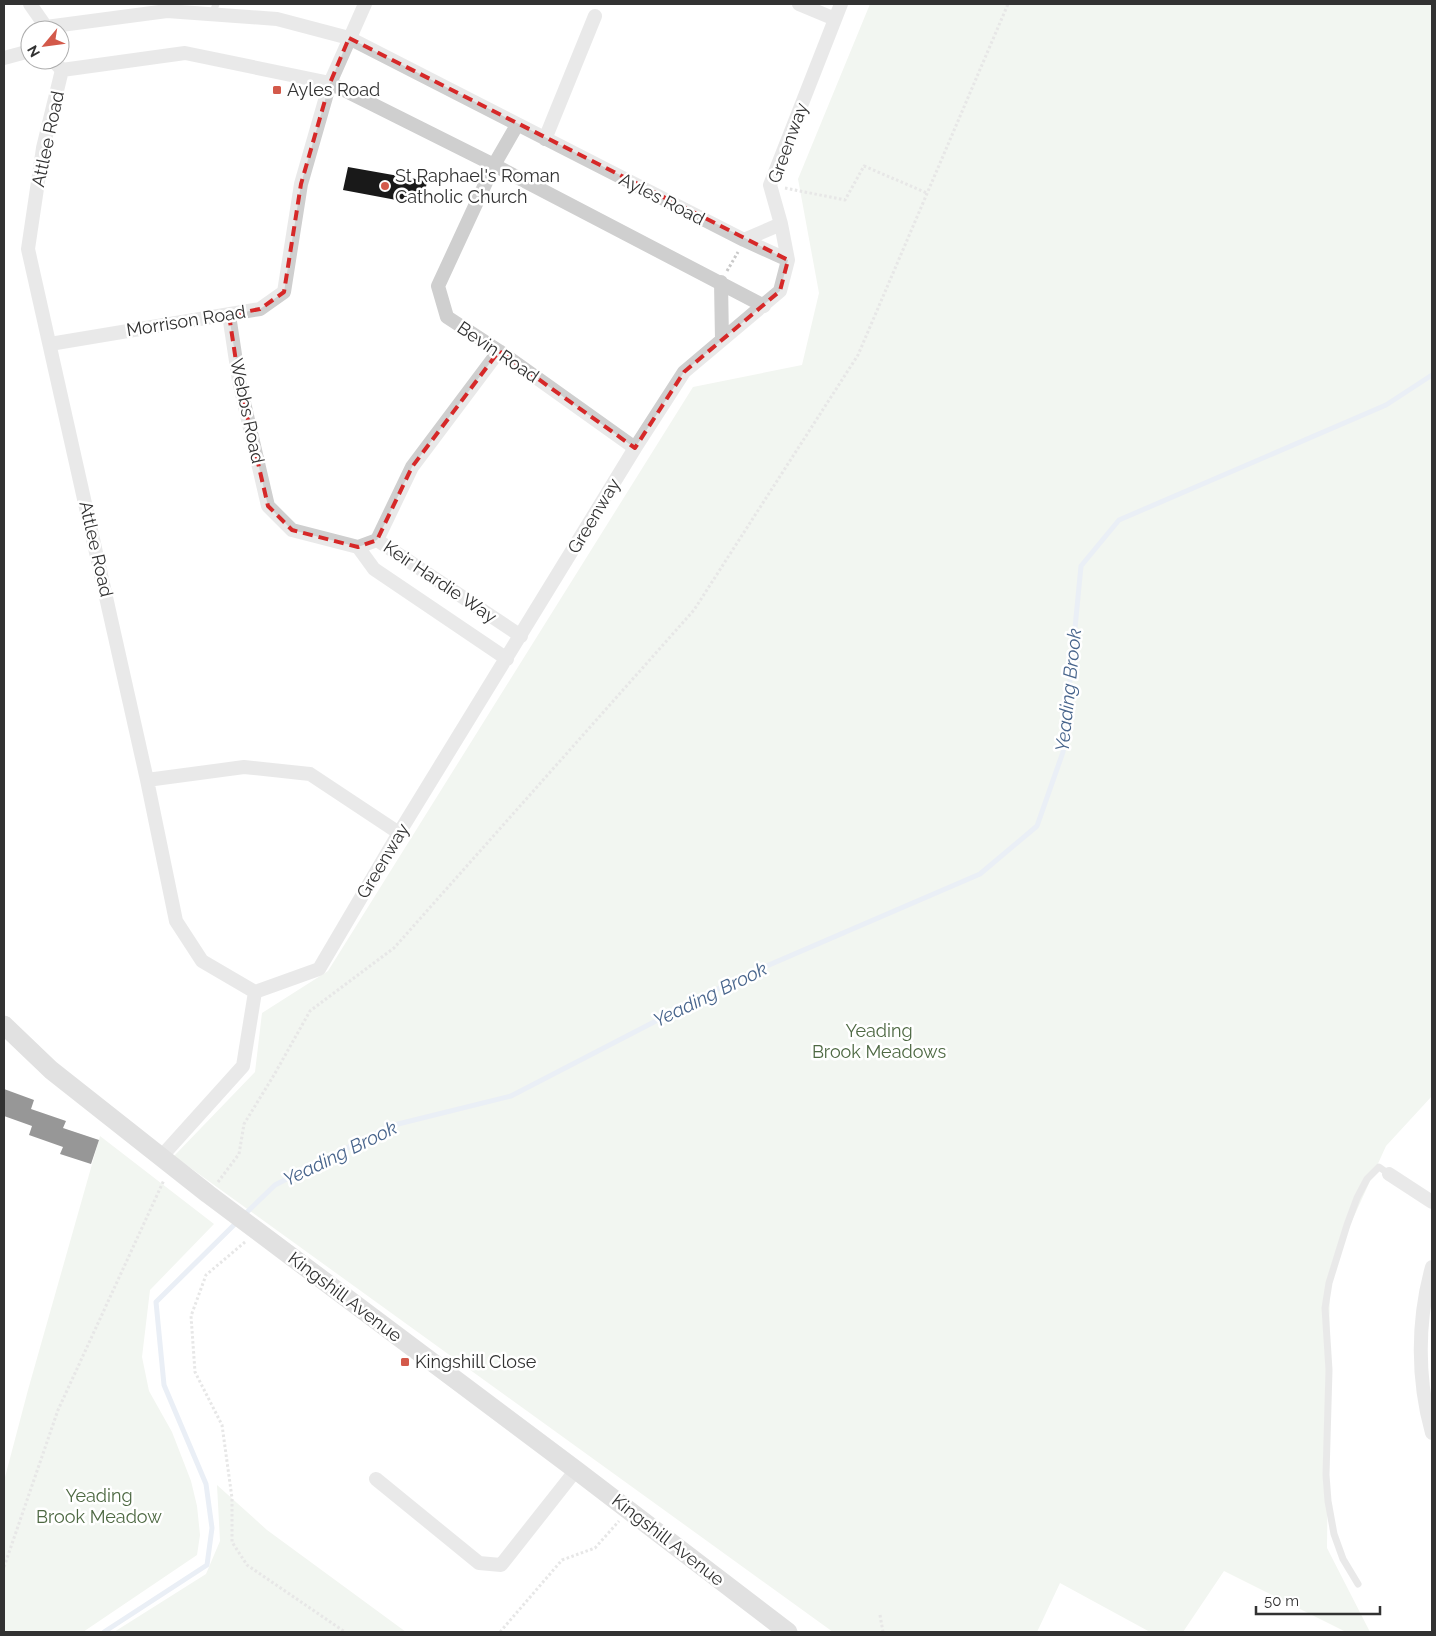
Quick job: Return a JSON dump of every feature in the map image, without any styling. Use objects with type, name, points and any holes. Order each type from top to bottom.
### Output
[{"type":"street","points":[[30,4],[40,20]]},
{"type":"street","name":"Morrison Road","points":[[50,344],[260,309],[284,292],[301,184],[330,83],[365,4]]},
{"type":"street","points":[[799,4],[835,19]]},
{"type":"street","name":"Greenway","points":[[255,992],[319,969],[399,833],[635,448],[684,372],[780,291],[788,260],[781,224],[770,185],[841,4]]},
{"type":"street","name":"Ayles Road","points":[[70,25],[167,11],[214,9],[277,19],[349,38],[744,240],[788,260]]},
{"type":"street","points":[[545,139],[595,16]]},
{"type":"street","points":[[70,64],[185,53],[330,83],[494,165],[764,306]]},
{"type":"street","points":[[4,58],[20,54]]},
{"type":"street","name":"Attlee Road","points":[[57,70],[28,249],[147,780],[176,921],[202,961],[255,992]]},
{"type":"street","name":"Bevin Road","points":[[517,125],[494,165],[438,286],[447,317],[499,351],[635,448]]},
{"type":"street","points":[[744,240],[781,224]]},
{"type":"street","points":[[721,282],[722,340]]},
{"type":"street","name":"Webbs Road","points":[[229,314],[239,381],[268,506]]},
{"type":"street","points":[[378,540],[412,467],[499,351]]},
{"type":"street","name":"Keir Hardie Way","points":[[268,506],[292,530],[358,548],[378,540],[521,636]]},
{"type":"street","name":"Keir Hardie Way","points":[[358,548],[374,569],[507,659]]},
{"type":"street","points":[[147,780],[244,766],[310,774],[399,833]]},
{"type":"street","points":[[167,1162],[243,1066],[255,992]]},
{"type":"street","name":"Kingshill Avenue","points":[[4,1025],[51,1070],[215,1200],[576,1470],[788,1632]]},
{"type":"street","points":[[1389,1174],[1432,1202]]},
{"type":"street","points":[[1432,1267],[1424,1298],[1420,1347],[1424,1394],[1432,1434]]},
{"type":"street","points":[[376,1479],[479,1563],[501,1565],[576,1470]]},
{"type":"lane","points":[[1358,1584],[1343,1559],[1337,1542],[1328,1501],[1326,1475],[1329,1370],[1325,1308],[1329,1283],[1346,1224],[1357,1198],[1367,1179],[1379,1167],[1389,1174]]},
{"type":"path","points":[[215,1200],[240,1154],[244,1124],[310,1011],[394,948],[694,610],[858,355],[1008,4]]},
{"type":"path","points":[[770,185],[845,200],[864,166],[927,193]]},
{"type":"path","points":[[721,282],[744,240]]},
{"type":"path","points":[[4,1567],[58,1410],[165,1178],[167,1162]]},
{"type":"path","points":[[258,1232],[206,1275],[191,1316],[195,1372],[222,1425],[232,1498],[232,1542],[247,1565],[345,1632]]},
{"type":"path","points":[[500,1632],[562,1560],[595,1548],[629,1510]]},
{"type":"path","points":[[880,1615],[882,1632]]},
{"type":"highlighted area","points":[[349,38],[788,260],[780,291],[684,372],[635,448],[499,351],[412,467],[377,540],[358,547],[292,530],[268,506],[239,381],[229,315],[260,309],[284,292],[301,184],[330,83]]},
{"type":"green space","name":"Yeading Brook Meadows","points":[[870,4],[1432,4],[1432,1096],[1386,1146],[1330,1269],[1327,1548],[1370,1632],[1346,1632],[1224,1571],[1183,1632],[1150,1632],[1060,1583],[1037,1632],[833,1632],[174,1156],[255,1072],[262,1013],[328,971],[693,387],[802,365],[819,293],[798,179]]},
{"type":"green space","name":"Yeading Brook Meadow","points":[[100,1136],[214,1224],[150,1290],[142,1357],[149,1391],[172,1432],[191,1481],[197,1506],[200,1535],[197,1555],[83,1632],[4,1632],[4,1481]]},
{"type":"green space","points":[[217,1485],[267,1530],[406,1632],[114,1632],[206,1574],[220,1541]]},
{"type":"building","name":"St Raphael's Roman Catholic Church","points":[[348,167],[427,181],[423,205],[343,190]]},
{"type":"building","points":[[4,1089],[34,1100],[31,1109],[66,1121],[63,1128],[99,1140],[91,1164],[60,1154],[63,1147],[29,1135],[32,1126],[4,1116]]},
{"type":"waterway","name":"Yeading Brook","points":[[244,1215],[275,1185],[390,1126],[511,1096],[739,978],[980,874],[1037,826],[1063,752],[1081,566],[1119,520],[1386,405],[1432,375]]},
{"type":"waterway","name":"Yeading Brook","points":[[104,1632],[207,1565],[212,1528],[206,1484],[164,1385],[156,1302],[238,1221]]},
{"type":"place","name":"Ayles Road","points":[[277,90]]},
{"type":"place","name":"St Raphael's Roman Catholic Church","points":[[385,186]]},
{"type":"place","name":"Kingshill Close","points":[[405,1362]]}]
